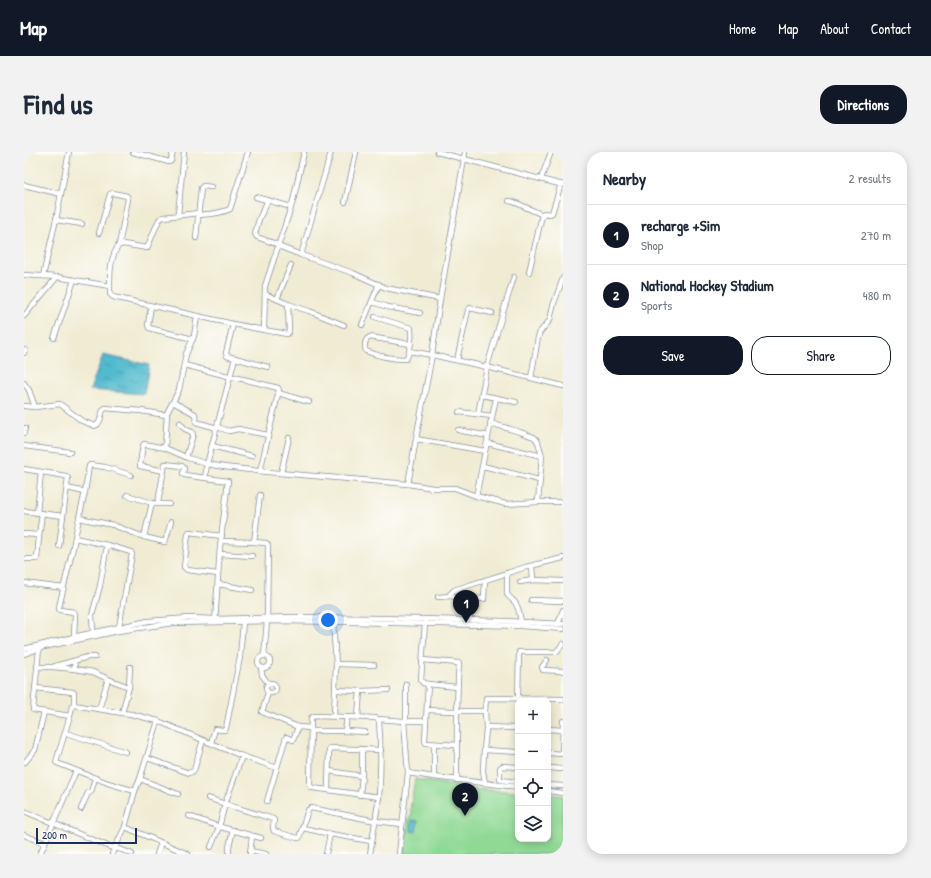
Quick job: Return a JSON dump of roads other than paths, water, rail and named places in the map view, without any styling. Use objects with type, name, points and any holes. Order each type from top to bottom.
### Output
[{"type":"street","points":[[43,276],[56,220],[69,152]]},
{"type":"street","points":[[133,152],[169,162],[171,161],[173,152]]},
{"type":"street","points":[[178,215],[184,152]]},
{"type":"street","points":[[119,245],[123,244],[147,248],[159,220],[165,216],[212,214],[230,209],[248,152]]},
{"type":"street","points":[[264,330],[266,282],[291,207],[304,152]]},
{"type":"street","points":[[301,255],[326,173],[330,152]]},
{"type":"street","points":[[345,202],[356,152]]},
{"type":"street","points":[[437,152],[562,185],[552,213],[550,214],[544,213],[543,215],[509,201]]},
{"type":"street","points":[[408,484],[432,355],[465,152]]},
{"type":"street","points":[[541,179],[551,152]]},
{"type":"street","points":[[24,184],[61,194]]},
{"type":"street","points":[[196,238],[202,188],[203,186],[212,187]]},
{"type":"street","points":[[99,233],[110,194],[113,193],[127,196],[128,199],[119,245],[113,253],[110,268],[110,294],[112,297],[233,324],[287,334],[289,332],[288,304]]},
{"type":"street","points":[[256,197],[291,207]]},
{"type":"street","points":[[268,200],[259,219],[255,234],[257,236],[301,255],[353,273],[388,288],[440,299]]},
{"type":"street","points":[[529,272],[543,215]]},
{"type":"street","points":[[56,220],[82,224]]},
{"type":"street","points":[[277,299],[291,265]]},
{"type":"street","points":[[24,275],[43,276],[110,286]]},
{"type":"street","points":[[478,414],[487,367],[514,276]]},
{"type":"street","points":[[25,313],[57,278]]},
{"type":"street","points":[[531,378],[538,337],[540,332],[550,320],[553,306],[563,278]]},
{"type":"street","points":[[54,338],[74,280]]},
{"type":"street","points":[[362,325],[379,284]]},
{"type":"street","points":[[265,294],[344,325]]},
{"type":"street","points":[[372,302],[388,307],[420,313]]},
{"type":"street","points":[[151,306],[148,325],[149,328],[193,339]]},
{"type":"street","points":[[457,360],[468,310],[470,308],[492,312]]},
{"type":"street","points":[[165,448],[166,415],[179,390],[186,354],[193,339],[197,316]]},
{"type":"street","points":[[375,317],[411,328],[410,344],[407,358],[368,352],[365,350],[366,340],[370,337],[410,344]]},
{"type":"street","points":[[233,324],[226,353],[227,356],[268,367]]},
{"type":"street","points":[[409,351],[457,360],[563,386]]},
{"type":"street","points":[[205,478],[235,358]]},
{"type":"street","points":[[184,365],[277,387],[279,390],[260,471]]},
{"type":"street","points":[[24,382],[29,390],[35,407]]},
{"type":"street","points":[[278,393],[309,402]]},
{"type":"street","points":[[482,395],[516,402]]},
{"type":"street","points":[[476,496],[496,398]]},
{"type":"street","points":[[173,402],[195,414],[196,422],[217,428],[230,430],[238,429],[268,434]]},
{"type":"street","points":[[24,406],[35,407],[60,404],[82,421],[95,426],[99,423],[102,410],[105,408],[166,415]]},
{"type":"street","points":[[459,412],[492,416]]},
{"type":"street","points":[[180,423],[185,429],[192,432],[193,435],[186,457]]},
{"type":"street","points":[[490,423],[534,438],[538,442],[542,456],[538,502]]},
{"type":"street","points":[[458,430],[488,436]]},
{"type":"street","points":[[281,473],[289,438]]},
{"type":"street","points":[[416,439],[485,451]]},
{"type":"street","points":[[487,443],[542,456]]},
{"type":"street","points":[[164,470],[142,466],[140,464],[144,444],[165,448],[186,457],[224,467],[408,484],[433,488],[455,488],[476,496],[506,504],[563,502]]},
{"type":"street","points":[[24,446],[70,452]]},
{"type":"street","points":[[212,446],[252,456]]},
{"type":"street","points":[[144,537],[154,503],[158,502],[165,464],[182,466],[184,468],[184,475],[227,480],[229,482],[221,539],[215,621]]},
{"type":"street","points":[[74,636],[74,612],[59,609],[89,466],[105,467],[131,474]]},
{"type":"street","points":[[482,466],[539,480]]},
{"type":"street","points":[[24,469],[67,476],[68,478],[60,546]]},
{"type":"street","points":[[24,558],[37,559],[41,472]]},
{"type":"street","points":[[67,488],[84,492]]},
{"type":"street","points":[[127,495],[154,503],[169,504]]},
{"type":"street","points":[[254,542],[260,495]]},
{"type":"street","points":[[24,511],[63,516]]},
{"type":"street","points":[[79,518],[114,525],[144,537],[165,542],[171,522]]},
{"type":"street","points":[[218,574],[187,570],[184,567],[189,532],[221,539],[266,543],[268,545],[267,619],[264,656]]},
{"type":"street","points":[[24,534],[39,536]]},
{"type":"street","points":[[75,538],[130,551],[132,554],[120,627]]},
{"type":"street","points":[[93,632],[92,615],[100,586],[107,545]]},
{"type":"street","points":[[220,554],[252,556]]},
{"type":"street","points":[[451,596],[450,594],[454,590],[506,573],[563,558]]},
{"type":"street","points":[[532,566],[533,580]]},
{"type":"street","points":[[506,573],[507,594],[516,603],[521,622]]},
{"type":"street","points":[[438,597],[451,596],[484,599],[485,580]]},
{"type":"street","points":[[520,582],[533,580],[563,581]]},
{"type":"street","points":[[24,583],[64,588]]},
{"type":"street","points":[[218,584],[252,590]]},
{"type":"street","points":[[531,600],[563,601]]},
{"type":"street","points":[[24,654],[39,649],[118,631],[173,623],[267,619],[377,618],[560,624],[563,610]]},
{"type":"street","points":[[24,649],[74,636],[148,621],[189,618],[244,622],[267,619],[521,626],[563,629]]},
{"type":"street","points":[[210,743],[215,729],[225,730],[226,728],[240,657],[244,622]]},
{"type":"street","points":[[333,622],[336,664],[334,716]]},
{"type":"street","points":[[425,623],[421,680],[423,684],[458,687]]},
{"type":"street","points":[[518,698],[520,652],[556,652],[563,644]]},
{"type":"street","points":[[39,649],[33,708],[34,710],[70,716]]},
{"type":"street","points":[[261,667],[267,667],[269,663],[268,658],[264,656]]},
{"type":"street","points":[[264,656],[260,657],[258,665],[261,667],[262,676],[268,684]]},
{"type":"street","points":[[52,667],[88,657],[95,657]]},
{"type":"street","points":[[422,660],[459,663],[457,780]]},
{"type":"street","points":[[547,660],[542,667],[543,670],[563,671]]},
{"type":"street","points":[[74,661],[75,669]]},
{"type":"street","points":[[336,664],[374,664]]},
{"type":"street","points":[[38,667],[75,669],[93,672],[129,686]]},
{"type":"street","points":[[122,714],[129,686],[130,667]]},
{"type":"street","points":[[99,709],[108,679]]},
{"type":"street","points":[[268,684],[273,683],[276,687],[274,692],[268,693]]},
{"type":"street","points":[[268,684],[265,688],[268,693],[262,712],[298,727],[311,730],[365,732]]},
{"type":"street","points":[[399,854],[408,773],[405,721],[406,684]]},
{"type":"street","points":[[428,684],[425,741],[426,743],[457,745]]},
{"type":"street","points":[[35,688],[74,693],[74,705],[72,706],[66,733],[56,762],[76,771],[135,791]]},
{"type":"street","points":[[335,690],[388,690]]},
{"type":"street","points":[[358,717],[360,691]]},
{"type":"street","points":[[485,784],[485,700],[486,698],[515,698]]},
{"type":"street","points":[[551,699],[563,700]]},
{"type":"street","points":[[74,705],[122,714],[131,714],[158,721],[242,756],[277,768]]},
{"type":"street","points":[[427,710],[485,711]]},
{"type":"street","points":[[25,762],[35,750],[44,712]]},
{"type":"street","points":[[379,797],[313,788],[310,786],[311,718],[314,716],[334,716],[405,721],[426,720]]},
{"type":"street","points":[[346,731],[347,717]]},
{"type":"street","points":[[370,854],[371,841],[376,821],[381,775],[381,750],[378,719]]},
{"type":"street","points":[[112,854],[125,827],[158,721]]},
{"type":"street","points":[[551,753],[563,754],[563,721]]},
{"type":"street","points":[[267,800],[286,737],[294,740],[298,727]]},
{"type":"street","points":[[486,728],[515,728]]},
{"type":"street","points":[[551,729],[563,730]]},
{"type":"street","points":[[66,733],[126,752]]},
{"type":"street","points":[[147,758],[189,773],[194,770],[203,740]]},
{"type":"street","points":[[434,744],[434,777]]},
{"type":"street","points":[[328,790],[330,748],[381,750]]},
{"type":"street","points":[[360,795],[362,749]]},
{"type":"street","points":[[484,750],[515,752]]},
{"type":"street","points":[[211,847],[242,756]]},
{"type":"street","points":[[515,767],[502,766],[500,768],[501,780],[515,782]]},
{"type":"street","points":[[551,768],[563,769]]},
{"type":"street","points":[[40,854],[76,771]]},
{"type":"street","points":[[328,771],[362,776]]},
{"type":"street","points":[[408,773],[515,787]]},
{"type":"street","points":[[81,809],[88,793],[91,792],[96,778]]},
{"type":"street","points":[[140,780],[178,794]]},
{"type":"street","points":[[551,785],[563,786]]},
{"type":"street","points":[[551,791],[563,792]]},
{"type":"street","points":[[208,798],[273,819],[273,830],[299,838],[308,810],[311,808],[376,821],[402,824]]},
{"type":"street","points":[[24,811],[115,849],[132,854]]},
{"type":"street","points":[[189,816],[261,838]]},
{"type":"street","points":[[125,827],[188,854]]},
{"type":"street","points":[[303,828],[371,841]]},
{"type":"street","points":[[229,854],[233,830]]},
{"type":"street","points":[[326,854],[330,834]]},
{"type":"street","points":[[24,835],[45,842]]},
{"type":"street","points":[[252,836],[250,853],[266,854]]},
{"type":"street","points":[[157,854],[162,843]]},
{"type":"water","points":[[103,355],[149,365],[144,394],[90,390]]},
{"type":"water","points":[[412,820],[418,821],[416,832],[411,831]]},
{"type":"place","name":"recharge +Sim","points":[[466,623]]},
{"type":"place","name":"National Hockey Stadium","points":[[465,816]]}]
